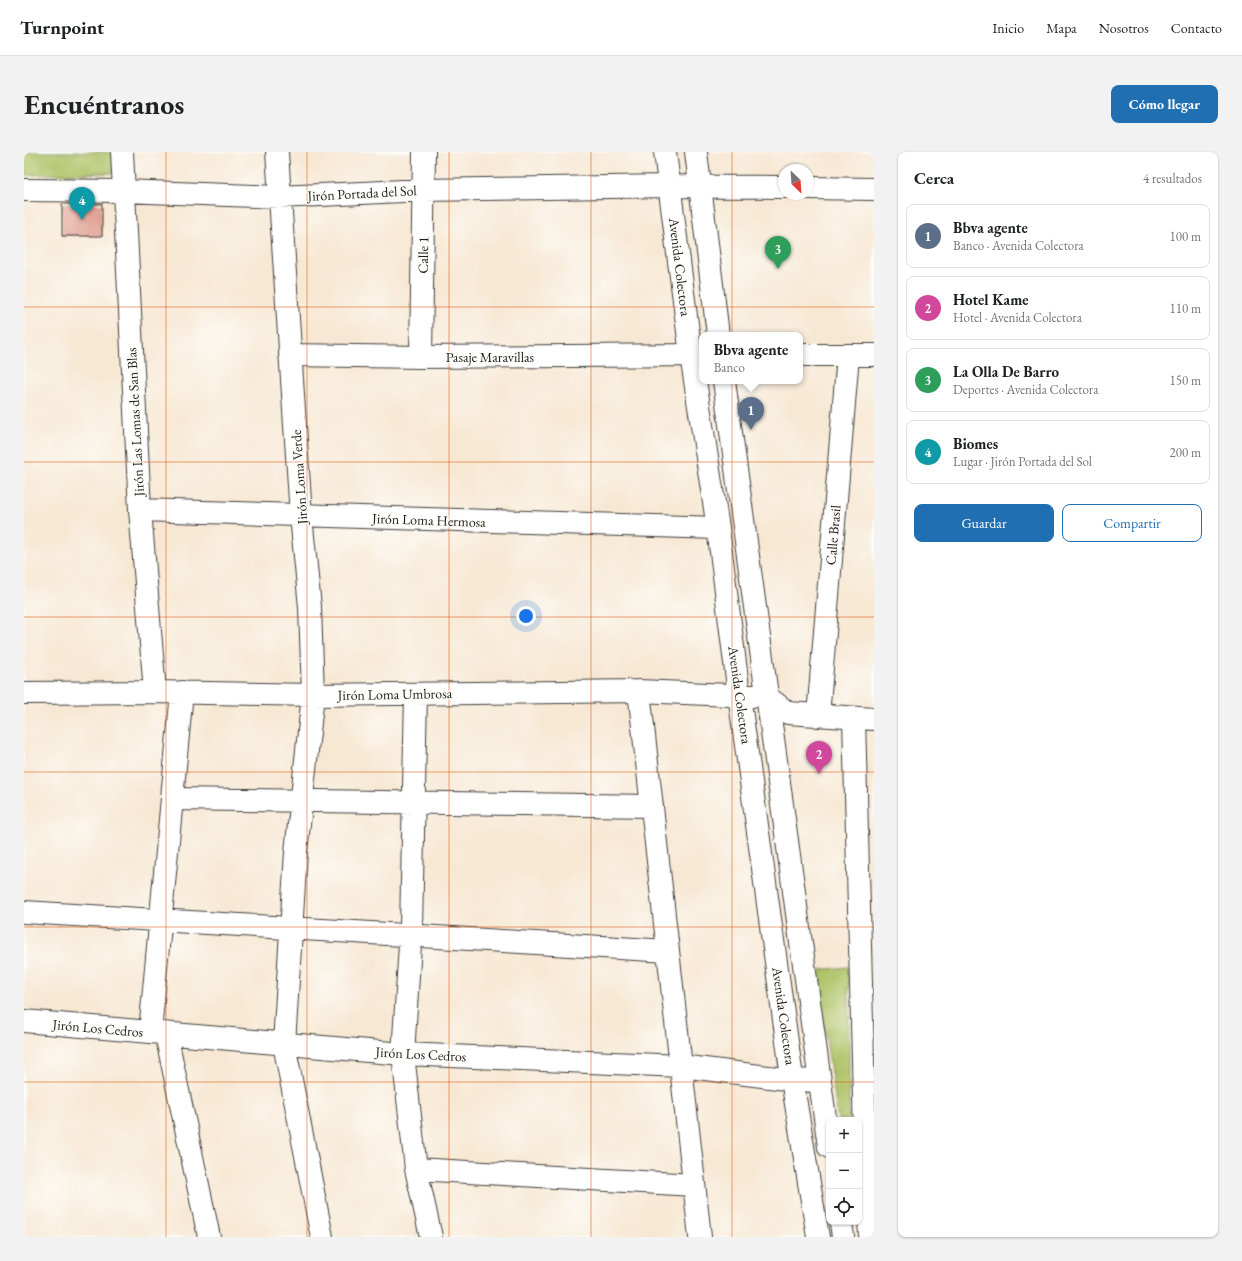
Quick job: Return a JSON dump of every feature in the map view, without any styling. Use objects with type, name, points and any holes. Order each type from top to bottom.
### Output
[{"type":"street","name":"Jirón Las Lomas de San Blas","points":[[122,152],[140,510],[155,692]]},
{"type":"street","name":"Jirón Loma Verde","points":[[277,152],[301,516],[310,607],[313,695],[300,801],[284,1044],[322,1237]]},
{"type":"street","name":"Calle 1","points":[[421,357],[424,152]]},
{"type":"street","name":"Avenida Colectora","points":[[665,152],[699,379]]},
{"type":"street","points":[[696,152],[718,332]]},
{"type":"street","name":"Jirón Portada del Sol","points":[[24,190],[123,191],[279,197],[424,190],[670,186],[778,188]]},
{"type":"street","points":[[814,188],[874,189]]},
{"type":"street","name":"Pasaje Maravillas","points":[[290,355],[421,357],[696,355]]},
{"type":"street","points":[[803,355],[874,355]]},
{"type":"street","name":"Calle Brasil","points":[[818,716],[848,355]]},
{"type":"street","name":"Avenida Colectora","points":[[700,384],[739,695],[793,1080],[818,1237]]},
{"type":"street","name":"Avenida Colectora","points":[[724,384],[826,1127]]},
{"type":"street","name":"Jirón Loma Hermosa","points":[[140,510],[718,528]]},
{"type":"street","points":[[639,691],[700,1237]]},
{"type":"street","name":"Jirón Loma Umbrosa","points":[[24,693],[182,692],[313,695],[639,691],[766,696]]},
{"type":"street","points":[[182,692],[161,920],[158,1033],[209,1237]]},
{"type":"street","points":[[416,694],[410,935],[403,1054],[416,1169],[431,1237]]},
{"type":"street","points":[[766,696],[788,713],[864,718],[870,1237]]},
{"type":"street","points":[[172,799],[652,806]]},
{"type":"street","points":[[24,912],[668,951]]},
{"type":"street","name":"Jirón Los Cedros","points":[[24,1021],[403,1054],[681,1066],[793,1080],[819,1081]]},
{"type":"street","points":[[416,1169],[694,1185]]},
{"type":"street","points":[[841,1225],[843,1237]]},
{"type":"green space","points":[[24,152],[112,152],[113,173],[24,175]]},
{"type":"green space","points":[[849,967],[849,1117],[838,1117],[816,970]]},
{"type":"building","points":[[62,204],[102,204],[102,236],[62,236]]},
{"type":"place","name":"Biomes","points":[[82,220]]},
{"type":"place","name":"La Olla De Barro","points":[[778,269]]},
{"type":"place","name":"Bbva agente","points":[[751,430]]},
{"type":"place","name":"Hotel Kame","points":[[819,774]]}]
